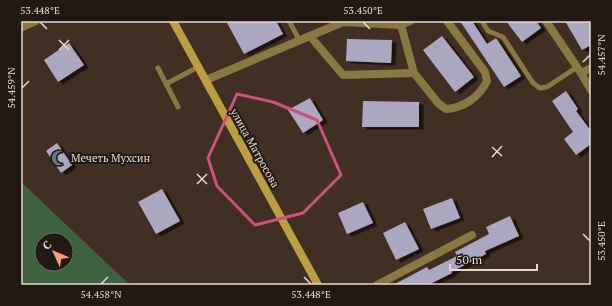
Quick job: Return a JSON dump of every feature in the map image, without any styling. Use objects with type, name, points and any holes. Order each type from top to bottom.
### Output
[{"type":"main road","name":"улица Матросова","points":[[173,21],[318,285]]},
{"type":"street","points":[[21,28],[36,21]]},
{"type":"street","points":[[206,80],[343,22],[401,25],[410,21]]},
{"type":"street","points":[[401,25],[414,73],[438,103],[446,109],[453,109],[464,105],[474,98],[483,90],[487,81],[485,72],[447,21]]},
{"type":"street","points":[[546,21],[591,90]]},
{"type":"street","points":[[310,36],[343,75],[414,73]]},
{"type":"street","points":[[579,70],[591,68]]},
{"type":"street","points":[[377,285],[472,235]]},
{"type":"lane","points":[[289,21],[300,41]]},
{"type":"lane","points":[[482,21],[488,31],[503,37],[533,83],[540,88],[547,87],[579,70]]},
{"type":"lane","points":[[166,84],[198,67]]},
{"type":"lane","points":[[158,68],[178,107]]},
{"type":"highlighted area","points":[[237,94],[273,102],[317,120],[341,175],[303,213],[255,225],[217,186],[208,158]]},
{"type":"green space","points":[[21,182],[74,232],[34,232],[34,272],[74,272],[74,232],[130,285],[21,285]]},
{"type":"building","points":[[226,21],[276,21],[283,34],[244,54]]},
{"type":"building","points":[[460,21],[472,21],[487,44],[496,38],[521,76],[504,87]]},
{"type":"building","points":[[506,21],[536,21],[541,28],[522,42]]},
{"type":"building","points":[[565,21],[591,21],[591,45],[582,50]]},
{"type":"building","points":[[442,36],[474,77],[455,92],[423,50]]},
{"type":"building","points":[[347,39],[392,40],[391,63],[346,61]]},
{"type":"building","points":[[69,43],[84,65],[58,82],[44,60]]},
{"type":"building","points":[[566,91],[578,109],[576,111],[591,131],[591,144],[576,155],[564,139],[573,132],[552,101]]},
{"type":"building","points":[[310,98],[323,120],[303,133],[288,110]]},
{"type":"building","points":[[363,101],[419,102],[419,127],[362,127]]},
{"type":"building","name":"Мечеть Мухсин","points":[[57,143],[72,165],[61,173],[46,151]]},
{"type":"building","points":[[162,189],[180,221],[156,234],[138,202]]},
{"type":"building","points":[[452,198],[460,218],[431,229],[423,209]]},
{"type":"building","points":[[363,202],[373,223],[347,234],[338,213]]},
{"type":"building","points":[[510,216],[519,236],[485,251],[486,254],[428,285],[393,285],[427,267],[429,270],[457,256],[455,252],[489,234],[486,227]]},
{"type":"building","points":[[405,222],[419,249],[396,260],[383,233]]},
{"type":"place","name":"Мечеть Мухсин","points":[[59,158]]}]
